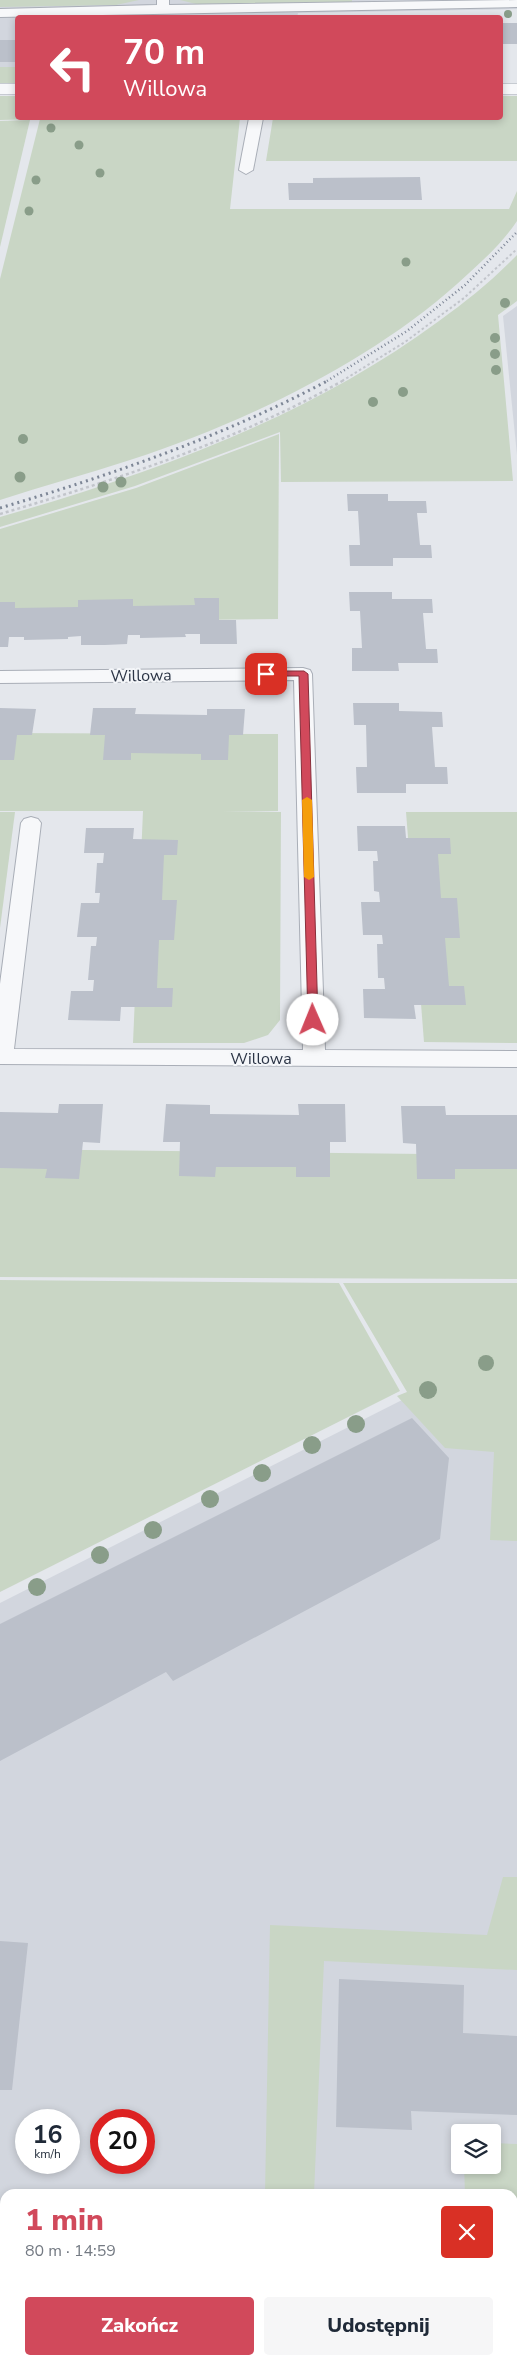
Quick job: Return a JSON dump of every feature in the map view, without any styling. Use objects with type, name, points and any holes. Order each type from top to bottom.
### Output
[{"type":"street","points":[[0,89],[15,89]]},
{"type":"street","points":[[503,89],[517,89]]},
{"type":"lane","points":[[0,12],[163,5],[517,3]]},
{"type":"lane","points":[[246,170],[256,120]]},
{"type":"lane","name":"Willowa","points":[[0,677],[304,674],[314,1058],[1,1056]]},
{"type":"lane","points":[[1,1056],[31,823]]},
{"type":"lane","points":[[314,1058],[517,1059]]},
{"type":"path","points":[[0,514],[139,470],[207,444],[328,388],[388,354],[430,324],[483,282],[517,249]]},
{"type":"shaded area","points":[[0,0],[517,0],[517,9],[298,13],[298,15],[15,15],[15,67],[0,67]]},
{"type":"shaded area","points":[[517,306],[517,455],[503,316]]},
{"type":"shaded area","points":[[517,1342],[517,2189],[0,2189],[0,1603]]},
{"type":"green space","points":[[0,0],[139,0],[116,5],[0,7]]},
{"type":"green space","points":[[180,0],[352,0],[352,2],[196,4]]},
{"type":"green space","points":[[0,67],[15,67],[15,83],[0,83]]},
{"type":"green space","points":[[0,96],[15,96],[15,120],[0,120]]},
{"type":"green space","points":[[503,96],[517,96],[517,161],[266,161],[273,120],[503,120]]},
{"type":"green space","points":[[30,120],[0,247],[0,121]]},
{"type":"green space","points":[[40,120],[240,120],[230,209],[509,209],[517,191],[517,221],[497,246],[457,284],[423,312],[345,364],[303,388],[260,409],[173,445],[0,500],[0,279]]},
{"type":"green space","points":[[517,255],[517,301],[498,315],[513,481],[281,482],[280,432],[135,486],[0,527],[0,517],[58,500],[172,461],[284,414],[337,386],[389,355],[470,298]]},
{"type":"green space","points":[[279,434],[278,619],[0,622],[0,529],[136,488]]},
{"type":"green space","points":[[0,733],[278,734],[278,811],[222,812],[281,812],[280,1020],[268,1035],[244,1043],[133,1043],[143,811],[0,811]]},
{"type":"green space","points":[[0,812],[15,812],[0,928]]},
{"type":"green space","points":[[406,812],[517,812],[517,1043],[424,1042]]},
{"type":"green space","points":[[0,1149],[517,1155],[517,1279],[0,1277]]},
{"type":"green space","points":[[0,1280],[339,1283],[400,1391],[0,1592]]},
{"type":"green space","points":[[343,1283],[517,1283],[517,1541],[490,1540],[494,1452],[445,1448],[397,1396],[407,1392]]},
{"type":"green space","points":[[503,1877],[517,1877],[517,1970],[324,1961],[314,2189],[265,2189],[270,1925],[487,1935]]},
{"type":"green space","points":[[501,2143],[517,2144],[517,2189],[465,2189],[464,2174],[501,2174]]},
{"type":"building","points":[[503,23],[517,23],[517,44],[503,44]]},
{"type":"building","points":[[0,40],[15,40],[15,62],[0,62]]},
{"type":"building","points":[[420,177],[422,200],[289,200],[288,183],[313,183],[313,178]]},
{"type":"building","points":[[347,494],[388,494],[388,501],[426,501],[427,513],[417,513],[420,545],[431,545],[432,558],[393,558],[393,566],[350,566],[349,545],[360,545],[358,511],[348,511]]},
{"type":"building","points":[[349,592],[392,592],[392,599],[432,599],[433,613],[423,613],[426,649],[437,649],[438,663],[398,663],[399,671],[352,671],[352,648],[362,648],[360,611],[350,611]]},
{"type":"building","points":[[194,598],[219,598],[219,620],[236,620],[237,644],[200,644],[200,634],[185,634],[186,637],[140,638],[140,635],[128,635],[127,644],[105,645],[81,645],[81,636],[68,637],[68,639],[24,640],[24,637],[9,637],[8,647],[0,647],[0,602],[15,602],[15,608],[78,607],[78,600],[133,599],[133,606],[195,605]]},
{"type":"building","points":[[353,703],[399,703],[399,711],[442,712],[443,727],[432,727],[435,767],[447,767],[448,784],[406,784],[406,793],[357,793],[356,767],[367,767],[366,725],[354,725]]},
{"type":"building","points":[[0,708],[36,709],[32,735],[17,735],[14,760],[0,760]]},
{"type":"building","points":[[93,708],[136,708],[135,714],[207,715],[207,709],[245,709],[243,735],[229,735],[228,760],[201,760],[201,754],[131,753],[131,760],[103,760],[105,735],[90,735]]},
{"type":"building","points":[[357,826],[405,826],[406,838],[450,838],[451,854],[438,854],[441,898],[457,898],[460,938],[445,938],[449,986],[464,986],[466,1005],[414,1005],[416,1019],[364,1018],[363,989],[385,989],[384,978],[378,978],[377,944],[383,944],[382,935],[363,935],[361,902],[380,902],[379,892],[374,891],[373,861],[378,861],[377,851],[358,851]]},
{"type":"building","points":[[86,828],[134,828],[133,839],[178,840],[177,855],[164,855],[162,900],[177,900],[174,940],[159,940],[157,988],[173,988],[172,1007],[121,1007],[120,1021],[68,1020],[71,991],[93,991],[94,980],[88,980],[91,946],[96,946],[97,937],[77,937],[81,903],[99,903],[100,893],[95,893],[97,863],[103,863],[104,853],[84,853]]},
{"type":"building","points":[[59,1104],[103,1104],[100,1143],[83,1142],[79,1179],[45,1178],[47,1169],[0,1168],[0,1112],[58,1113]]},
{"type":"building","points":[[166,1104],[210,1105],[210,1114],[299,1115],[298,1104],[345,1104],[346,1142],[330,1142],[330,1177],[296,1177],[296,1167],[216,1167],[215,1177],[179,1176],[180,1142],[163,1142]]},
{"type":"building","points":[[401,1106],[445,1106],[446,1115],[517,1115],[517,1169],[455,1169],[455,1179],[417,1179],[416,1144],[403,1143]]},
{"type":"building","points":[[412,1418],[449,1458],[440,1539],[173,1681],[166,1672],[0,1761],[0,1624]]},
{"type":"building","points":[[0,1941],[28,1943],[12,2090],[0,2090]]},
{"type":"building","points":[[339,1979],[464,1985],[463,2033],[517,2036],[517,2115],[411,2111],[412,2130],[336,2127]]},
{"type":"railway","points":[[327,381],[407,331],[465,285],[517,232]]},
{"type":"railway","points":[[0,508],[85,482],[168,452],[249,419],[327,381]]},
{"type":"slow traffic","points":[[307,800],[309,877]]},
{"type":"route","points":[[266,674],[304,674],[313,1020]]}]
